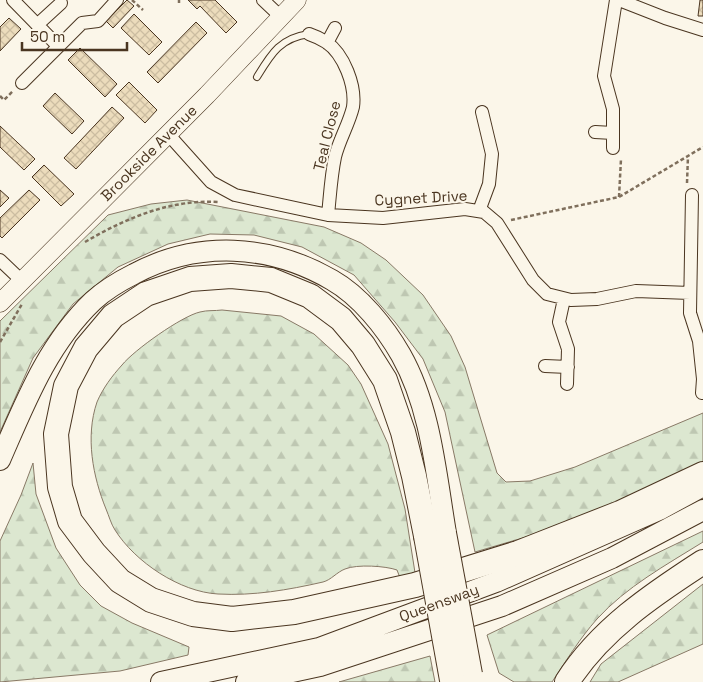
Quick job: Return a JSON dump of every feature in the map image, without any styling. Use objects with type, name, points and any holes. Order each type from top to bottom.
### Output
[{"type":"highway","points":[[463,679],[436,535],[412,467],[403,432],[385,380],[363,346],[341,319],[310,296],[278,283],[270,280],[231,276],[190,279],[146,294],[113,316],[86,348],[66,386],[56,434],[60,488],[70,521],[94,553],[120,581],[151,600],[193,614],[232,619],[294,612],[415,585],[518,553],[602,520],[703,474]]},
{"type":"highway","points":[[567,682],[576,668],[612,628],[658,591],[703,562]]},
{"type":"main road","points":[[0,460],[27,398],[47,359],[69,327],[94,300],[121,280],[152,264],[180,255],[221,249],[264,253],[301,264],[334,281],[361,303],[384,328],[401,356],[416,387],[427,429],[436,535]]},
{"type":"main road","name":"Queensway","points":[[161,682],[319,648],[496,582],[661,509],[703,486]]},
{"type":"main road","name":"Queensway","points":[[246,682],[320,666],[502,606],[612,558],[703,510]]},
{"type":"street","points":[[13,0],[58,46]]},
{"type":"street","points":[[22,83],[82,23],[98,21],[117,0]]},
{"type":"street","points":[[264,0],[281,17]]},
{"type":"street","name":"Brookside Avenue","points":[[0,304],[297,0]]},
{"type":"street","points":[[613,148],[613,109],[604,76],[618,0],[703,30]]},
{"type":"street","points":[[37,25],[61,3]]},
{"type":"street","points":[[327,42],[335,28]]},
{"type":"street","name":"Teal Close","points":[[309,34],[327,42],[342,60],[351,78],[353,95],[353,106],[335,158],[328,214]]},
{"type":"street","points":[[479,212],[489,184],[492,154],[482,112]]},
{"type":"street","points":[[595,132],[613,133]]},
{"type":"street","name":"Cygnet Drive","points":[[168,134],[211,182],[235,195],[328,214],[383,218],[465,209],[484,212],[497,223],[533,280],[547,294],[571,300],[597,299],[636,291],[690,293]]},
{"type":"street","points":[[692,195],[697,213],[690,313],[699,341],[703,379],[702,393]]},
{"type":"street","points":[[0,260],[22,281]]},
{"type":"street","points":[[564,299],[560,322],[568,350],[568,384]]},
{"type":"street","points":[[546,366],[568,367]]},
{"type":"lane","points":[[257,78],[272,52],[294,36],[309,34]]},
{"type":"path","points":[[132,0],[143,10]]},
{"type":"path","points":[[0,96],[4,100],[22,83]]},
{"type":"path","points":[[497,223],[618,197],[703,147]]},
{"type":"path","points":[[613,148],[621,158],[618,197]]},
{"type":"path","points":[[688,156],[687,187],[692,195]]},
{"type":"path","points":[[80,244],[104,230],[150,210],[186,203],[214,202],[238,204],[245,197]]},
{"type":"path","points":[[0,342],[25,299]]},
{"type":"green space","points":[[187,200],[324,227],[361,243],[386,260],[423,295],[451,336],[465,367],[497,473],[506,482],[530,481],[575,467],[703,413],[703,463],[560,527],[475,552],[445,412],[423,359],[395,322],[354,275],[302,247],[254,235],[210,234],[168,244],[118,267],[73,304],[33,358],[0,432],[0,321],[108,215],[151,204]]},
{"type":"green space","points":[[222,310],[281,316],[314,334],[348,365],[361,384],[388,444],[405,509],[416,579],[402,583],[397,570],[357,566],[342,570],[329,580],[323,582],[284,590],[244,594],[203,592],[174,581],[146,564],[115,530],[101,497],[92,457],[93,415],[99,397],[118,369],[159,334],[192,315],[203,311]]},
{"type":"green space","points":[[33,463],[36,494],[56,548],[80,585],[101,606],[132,623],[189,647],[188,655],[120,671],[0,682],[0,541]]},
{"type":"green space","points":[[703,531],[703,542],[647,577],[608,607],[573,650],[552,682],[514,682],[499,673],[487,635]]},
{"type":"green space","points":[[703,584],[703,644],[618,682],[590,682],[601,664]]},
{"type":"green space","points":[[430,656],[435,682],[339,682]]},
{"type":"building","points":[[127,0],[134,6],[113,28],[106,21]]},
{"type":"building","points":[[188,0],[215,0],[237,22],[226,33],[200,6],[197,9]]},
{"type":"building","points":[[700,0],[703,0],[703,16],[698,16]]},
{"type":"building","points":[[134,14],[162,42],[149,55],[121,28]]},
{"type":"building","points":[[9,18],[21,29],[0,51],[0,27]]},
{"type":"building","points":[[196,22],[207,33],[158,83],[147,72]]},
{"type":"building","points":[[80,48],[117,84],[105,97],[68,60]]},
{"type":"building","points":[[129,82],[157,110],[145,123],[116,95]]},
{"type":"building","points":[[55,93],[84,121],[72,134],[43,106]]},
{"type":"building","points":[[112,107],[124,118],[76,169],[64,158]]},
{"type":"building","points":[[0,126],[35,159],[24,170],[0,147]]},
{"type":"building","points":[[44,165],[74,194],[61,206],[32,177]]},
{"type":"building","points":[[0,190],[9,198],[0,207]]},
{"type":"building","points":[[29,190],[40,200],[2,238],[0,236],[0,218]]}]
